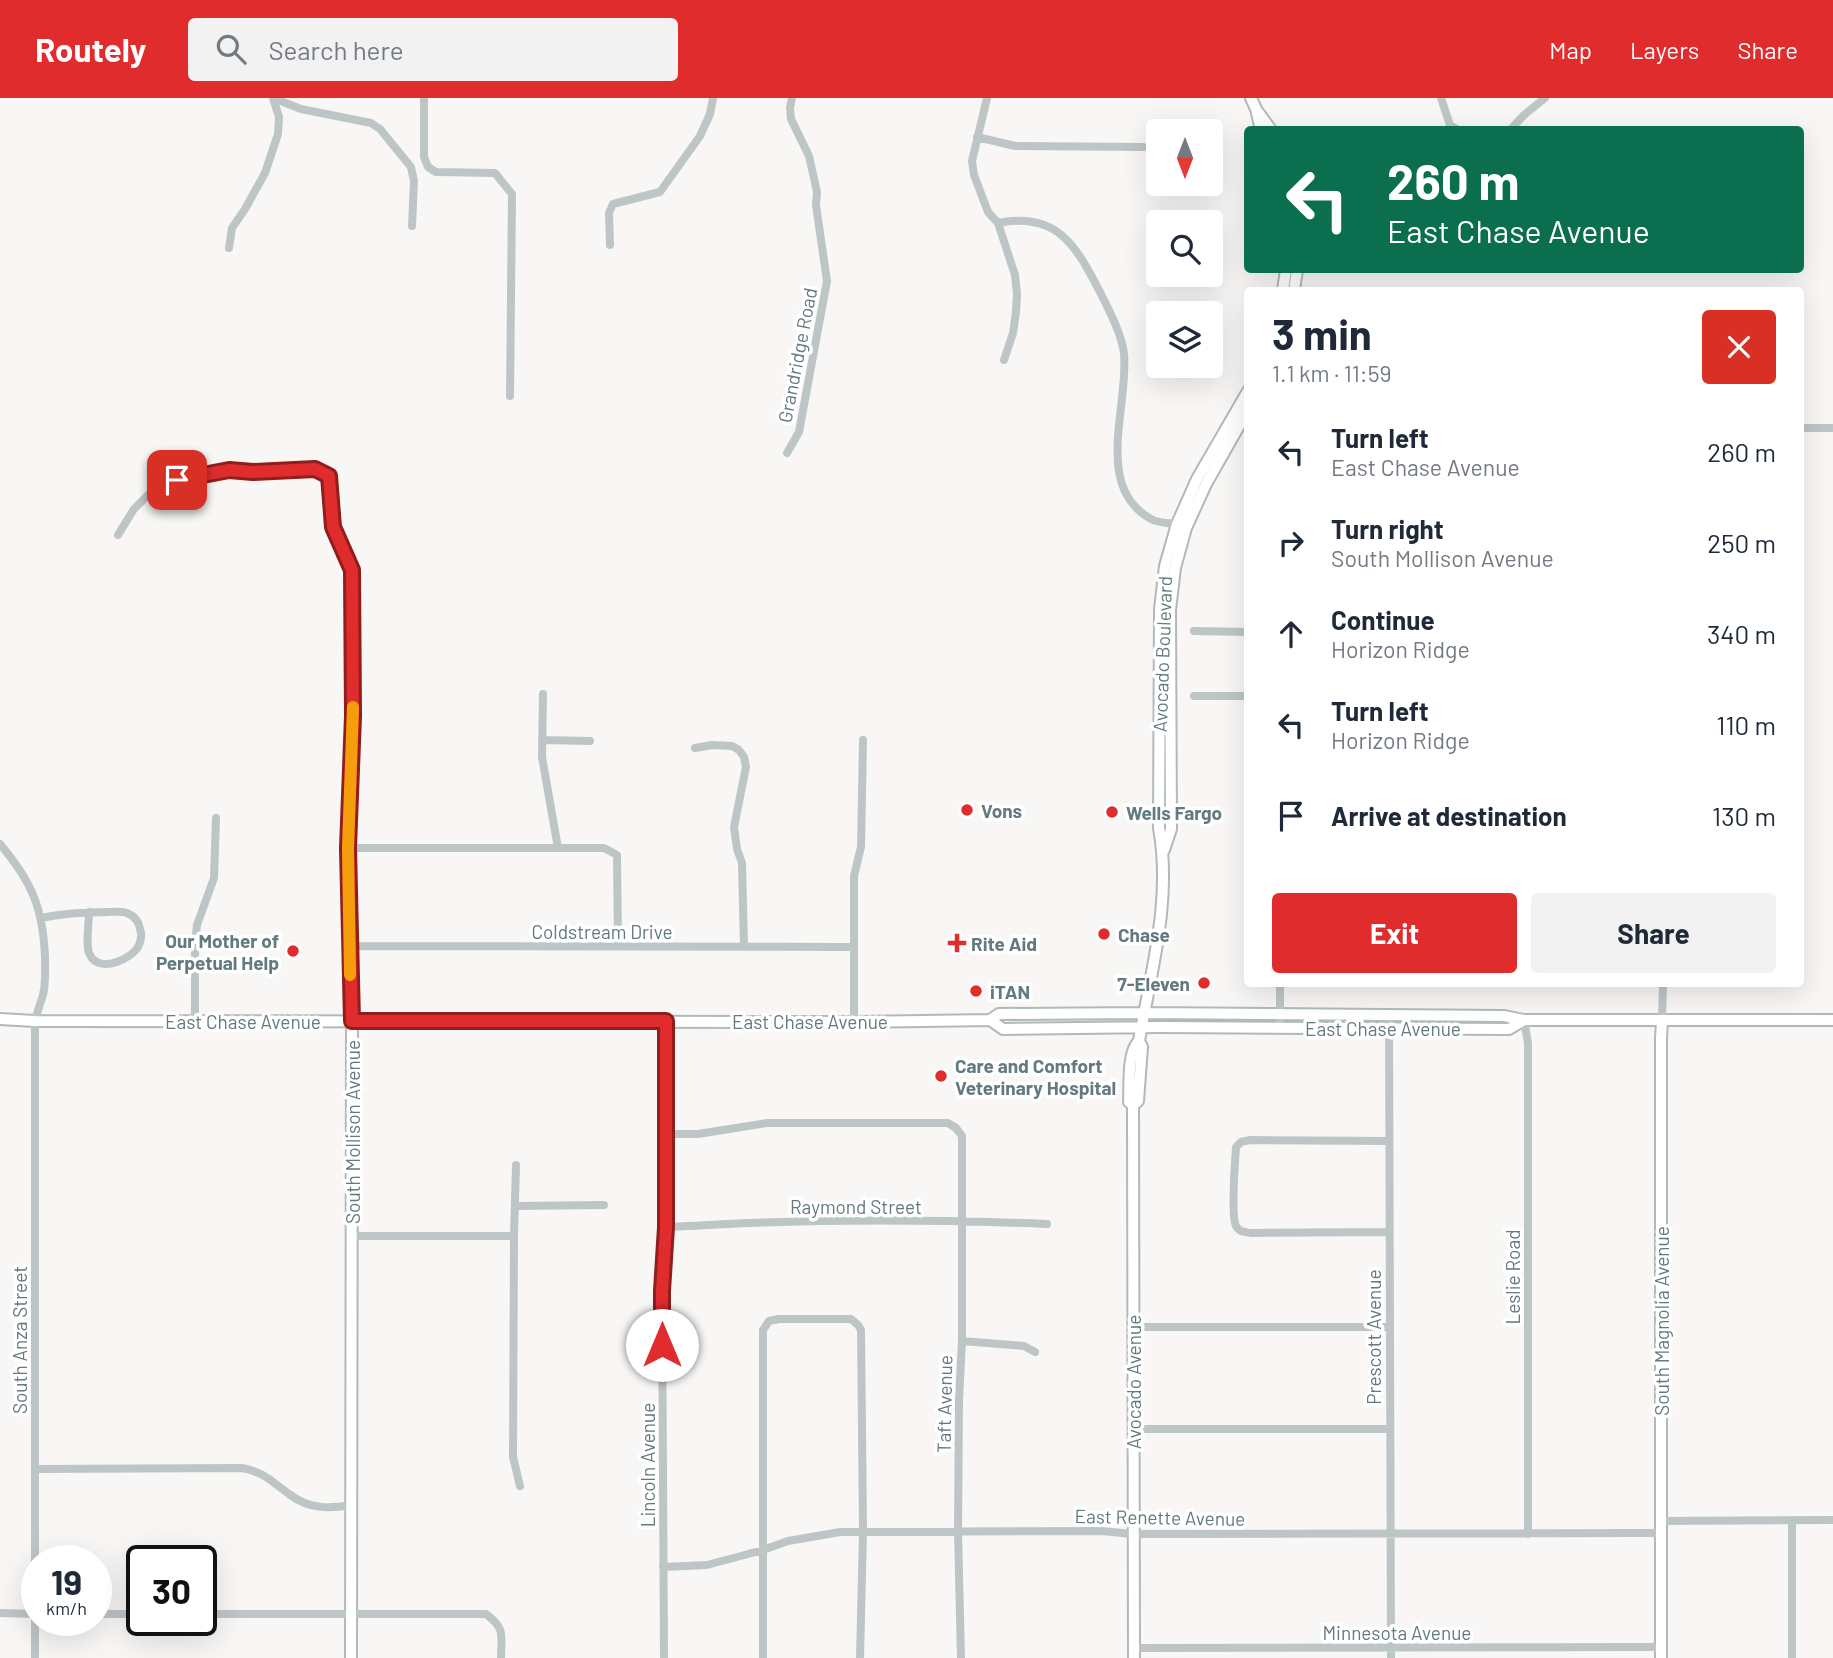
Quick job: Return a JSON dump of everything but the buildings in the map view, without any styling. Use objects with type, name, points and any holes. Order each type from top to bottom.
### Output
[{"type":"main road","points":[[1254,103],[1260,126]]},
{"type":"main road","points":[[1254,103],[1268,126]]},
{"type":"main road","name":"Avocado Boulevard","points":[[1144,1013],[1162,908],[1163,853],[1159,828],[1160,609],[1165,566],[1177,524],[1197,479],[1244,398]]},
{"type":"main road","name":"Avocado Boulevard","points":[[1163,853],[1171,829],[1170,610],[1175,568],[1186,528],[1206,484],[1244,417]]},
{"type":"main road","name":"East Chase Avenue","points":[[990,1020],[999,1014],[1144,1013],[1388,1028],[1509,1029],[1524,1020]]},
{"type":"main road","name":"Avocado Avenue","points":[[1133,1653],[1133,1105],[1129,1102],[1134,1045],[1139,1041],[1144,1013]]},
{"type":"main road","name":"East Chase Avenue","points":[[0,1019],[854,1022],[990,1020],[1003,1028],[1141,1027],[1389,1015],[1504,1016],[1524,1020],[1833,1020]]},
{"type":"main road","name":"South Magnolia Avenue","points":[[1661,1653],[1662,1020]]},
{"type":"main road","name":"South Mollison Avenue","points":[[352,1021],[352,1658]]},
{"type":"street","points":[[273,98],[301,109],[371,123],[380,129],[411,167],[414,181],[412,226]]},
{"type":"street","points":[[229,248],[232,228],[265,173],[278,134],[279,117],[273,98]]},
{"type":"street","points":[[424,98],[424,157],[428,167],[436,172],[495,173],[512,194],[510,396]]},
{"type":"street","points":[[610,245],[609,212],[613,204],[660,192],[700,136],[710,114],[713,98]]},
{"type":"street","name":"Grandridge Road","points":[[787,453],[799,432],[827,281],[816,205],[817,192],[809,156],[791,119],[792,98]]},
{"type":"street","points":[[987,98],[972,161],[974,175],[988,212],[998,223],[1015,275],[1017,294],[1013,332],[1004,360]]},
{"type":"street","points":[[1441,98],[1452,126]]},
{"type":"street","points":[[1514,126],[1545,98]]},
{"type":"street","points":[[977,137],[1015,146],[1143,147]]},
{"type":"street","points":[[998,223],[1011,220],[1044,226],[1064,236],[1080,254],[1122,344],[1125,382],[1117,455],[1122,486],[1133,504],[1152,520],[1177,524]]},
{"type":"street","points":[[1804,428],[1833,428]]},
{"type":"street","name":"South Mollison Avenue","points":[[118,535],[134,509],[149,494],[177,480],[229,470],[253,472],[315,469],[329,476],[333,527],[352,570],[353,716],[348,848],[352,1021]]},
{"type":"street","points":[[1194,631],[1244,632]]},
{"type":"street","points":[[543,694],[544,769],[558,848]]},
{"type":"street","points":[[1194,696],[1244,696]]},
{"type":"street","points":[[542,740],[590,741]]},
{"type":"street","points":[[854,1022],[854,876],[861,847],[863,740]]},
{"type":"street","points":[[695,748],[712,745],[732,747],[744,757],[746,767],[734,827],[737,849],[743,863],[744,946]]},
{"type":"street","points":[[195,1021],[195,943],[197,925],[214,878],[216,818]]},
{"type":"street","name":"South Anza Street","points":[[0,844],[18,865],[34,897],[43,930],[45,980],[35,1021],[36,1545]]},
{"type":"street","points":[[348,848],[604,848],[617,855],[618,946]]},
{"type":"street","points":[[41,918],[72,912],[89,912],[118,912],[131,916],[138,922],[141,931],[137,948],[111,964],[103,965],[95,961],[88,950],[89,912]]},
{"type":"street","name":"Coldstream Drive","points":[[349,946],[854,947]]},
{"type":"street","points":[[1280,987],[1280,1021]]},
{"type":"street","name":"South Magnolia Avenue","points":[[1662,987],[1662,1020]]},
{"type":"street","name":"Prescott Avenue","points":[[1389,1015],[1391,1658]]},
{"type":"street","name":"Leslie Road","points":[[1524,1020],[1528,1043],[1528,1534]]},
{"type":"street","name":"Lincoln Avenue","points":[[663,1658],[662,1291],[666,1227],[666,1021]]},
{"type":"street","name":"Taft Avenue","points":[[664,1134],[698,1134],[767,1123],[948,1123],[962,1136],[958,1532],[961,1658]]},
{"type":"street","points":[[1389,1141],[1241,1142],[1236,1147],[1234,1213],[1235,1225],[1240,1231],[1251,1233],[1389,1232]]},
{"type":"street","points":[[516,1166],[513,1457],[520,1486]]},
{"type":"street","points":[[515,1206],[604,1205]]},
{"type":"street","name":"Raymond Street","points":[[666,1227],[752,1223],[962,1221],[1047,1224]]},
{"type":"street","points":[[352,1236],[514,1236]]},
{"type":"street","points":[[763,1658],[763,1330],[769,1321],[779,1319],[851,1319],[861,1330],[863,1531],[860,1658]]},
{"type":"street","points":[[1133,1327],[1389,1327]]},
{"type":"street","points":[[962,1341],[1024,1346],[1035,1352]]},
{"type":"street","points":[[1133,1429],[1389,1429]]},
{"type":"street","points":[[35,1469],[242,1468],[267,1475],[295,1499],[309,1505],[332,1508],[352,1505]]},
{"type":"street","points":[[1792,1520],[1792,1658]]},
{"type":"street","points":[[1661,1521],[1833,1520]]},
{"type":"street","name":"East Renette Avenue","points":[[663,1567],[707,1565],[788,1541],[863,1531],[1390,1535],[1661,1533]]},
{"type":"street","points":[[0,1613],[21,1614]]},
{"type":"street","points":[[217,1614],[486,1614],[501,1628],[501,1658]]},
{"type":"street","name":"South Anza Street","points":[[35,1658],[36,1636]]},
{"type":"street","name":"Minnesota Avenue","points":[[1133,1653],[1391,1647],[1661,1653]]},
{"type":"slow traffic","points":[[350,975],[348,848],[353,707]]},
{"type":"place","name":"Vons","points":[[967,810]]},
{"type":"place","name":"Wells Fargo","points":[[1112,812]]},
{"type":"place","name":"Chase","points":[[1104,934]]},
{"type":"place","name":"Rite Aid","points":[[957,943]]},
{"type":"place","name":"Our Mother of Perpetual Help","points":[[293,951]]},
{"type":"place","name":"7-Eleven","points":[[1204,983]]},
{"type":"place","name":"iTAN","points":[[976,991]]},
{"type":"place","name":"Care and Comfort Veterinary Hospital","points":[[941,1076]]},
{"type":"route","points":[[177,480],[229,470],[253,472],[315,469],[329,476],[333,527],[352,570],[353,716],[348,848],[352,1021],[666,1021],[666,1227],[662,1345]]}]
